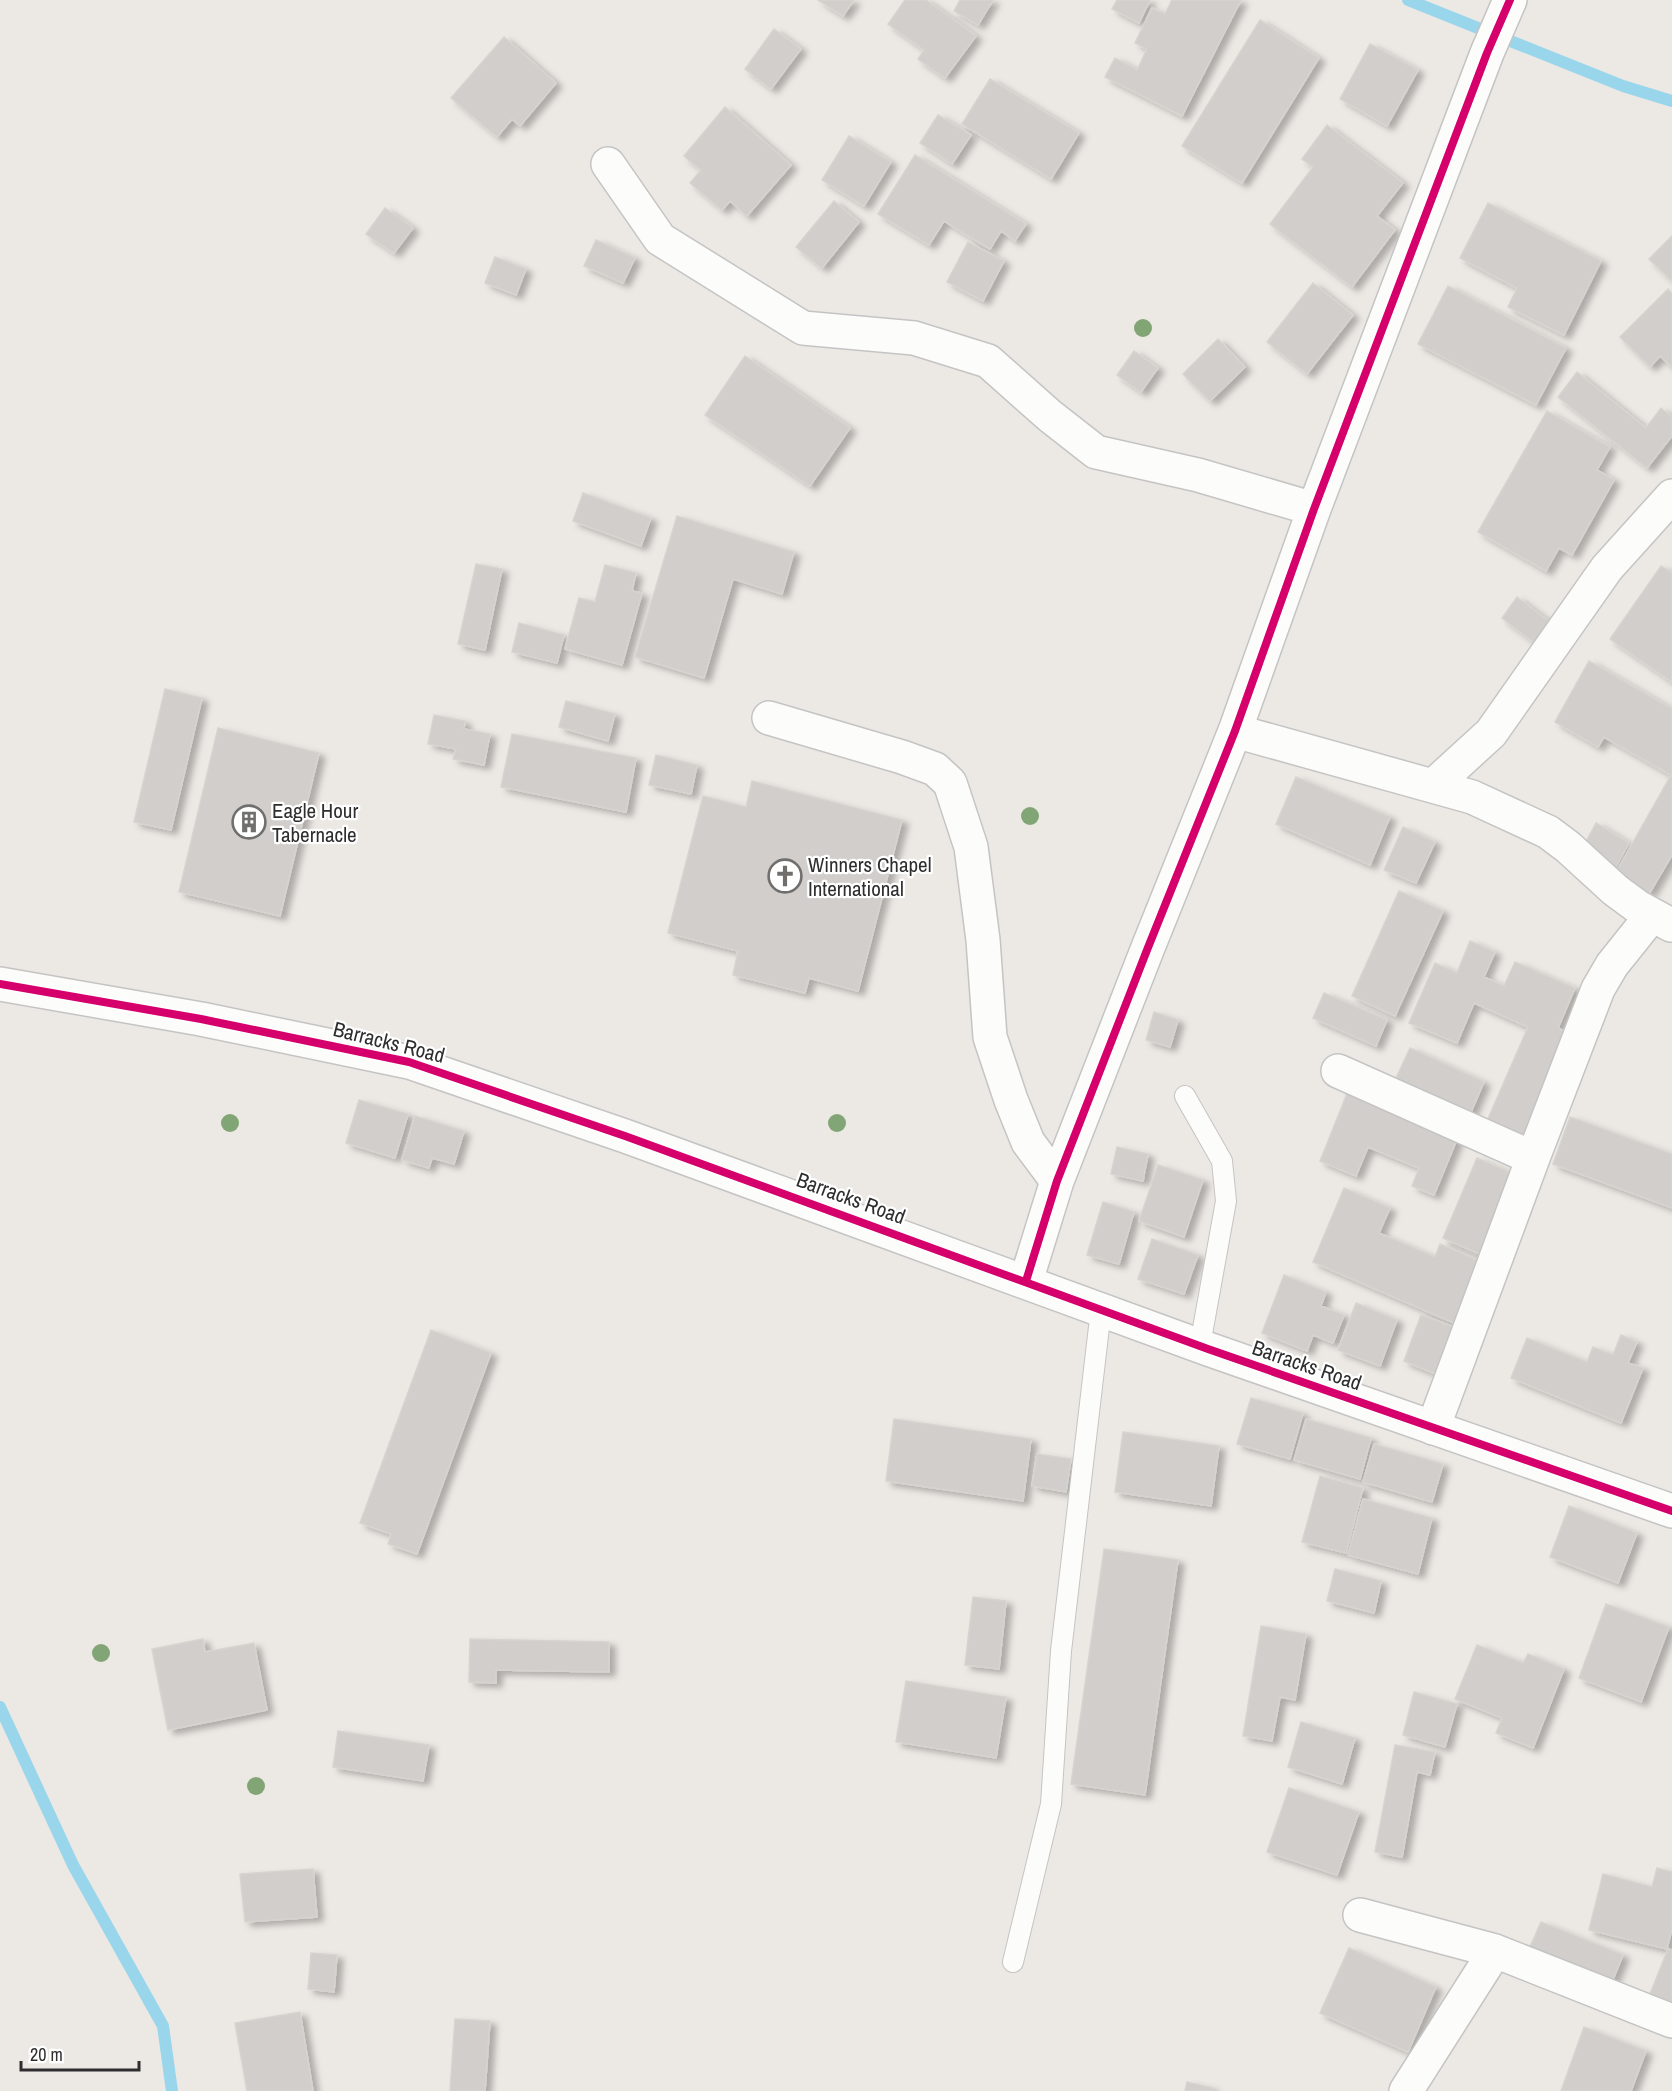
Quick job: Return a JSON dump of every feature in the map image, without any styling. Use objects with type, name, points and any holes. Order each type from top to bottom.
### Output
[{"type":"street","points":[[1026,1281],[1057,1181],[1235,731],[1314,509],[1487,53],[1510,0]]},
{"type":"street","points":[[608,164],[660,239],[803,328],[914,338],[988,361],[1050,416],[1096,452],[1198,475],[1314,509]]},
{"type":"street","points":[[1433,786],[1491,733],[1607,568],[1672,496]]},
{"type":"street","points":[[769,718],[902,757],[935,769],[950,783],[971,847],[983,940],[990,1037],[1028,1142],[1057,1181]]},
{"type":"street","points":[[1235,731],[1472,797],[1548,832],[1615,890],[1662,920],[1612,965],[1598,989],[1433,1428]]},
{"type":"street","name":"Barracks Road","points":[[0,984],[201,1019],[409,1062],[625,1136],[1101,1310],[1672,1511]]},
{"type":"street","points":[[1338,1071],[1533,1158]]},
{"type":"street","points":[[1360,1916],[1496,1951],[1672,2021]]},
{"type":"street","points":[[1406,2091],[1496,1951]]},
{"type":"lane","points":[[1185,1096],[1222,1161],[1226,1201],[1200,1345]]},
{"type":"lane","points":[[1013,1962],[1051,1804],[1061,1651],[1101,1310]]},
{"type":"building","points":[[818,0],[854,0],[843,16]]},
{"type":"building","points":[[905,0],[926,0],[976,36],[945,78],[918,59],[924,50],[888,24]]},
{"type":"building","points":[[960,0],[993,0],[978,25],[954,11]]},
{"type":"building","points":[[1117,0],[1150,0],[1139,23],[1112,9]]},
{"type":"building","points":[[1172,0],[1241,0],[1182,116],[1105,77],[1115,58],[1137,70],[1147,49],[1135,43],[1152,8],[1165,14]]},
{"type":"building","points":[[1260,20],[1319,58],[1242,183],[1182,146]]},
{"type":"building","points":[[774,29],[801,49],[771,89],[745,69]]},
{"type":"building","points":[[504,37],[556,83],[520,126],[512,119],[497,137],[451,98]]},
{"type":"building","points":[[1370,44],[1418,70],[1387,126],[1340,99]]},
{"type":"building","points":[[990,79],[1079,133],[1051,179],[962,124]]},
{"type":"building","points":[[725,107],[791,165],[747,216],[730,201],[722,210],[690,183],[701,170],[684,156]]},
{"type":"building","points":[[938,115],[971,135],[952,164],[920,143]]},
{"type":"building","points":[[1327,125],[1403,183],[1377,216],[1395,230],[1352,287],[1270,224],[1313,167],[1302,159]]},
{"type":"building","points":[[849,136],[891,162],[864,206],[822,180]]},
{"type":"building","points":[[915,155],[1026,224],[1015,241],[1001,231],[990,249],[944,221],[929,245],[878,214]]},
{"type":"building","points":[[834,201],[859,222],[822,268],[796,247]]},
{"type":"building","points":[[1488,203],[1601,261],[1564,335],[1508,307],[1517,288],[1460,258]]},
{"type":"building","points":[[385,208],[413,228],[394,253],[366,234]]},
{"type":"building","points":[[1672,236],[1672,278],[1671,280],[1649,259]]},
{"type":"building","points":[[596,240],[635,258],[623,283],[584,266]]},
{"type":"building","points":[[968,242],[1004,261],[983,301],[947,282]]},
{"type":"building","points":[[495,257],[526,269],[516,295],[485,283]]},
{"type":"building","points":[[1313,283],[1353,315],[1307,374],[1267,342]]},
{"type":"building","points":[[1448,286],[1566,348],[1536,405],[1418,344]]},
{"type":"building","points":[[1668,289],[1672,294],[1672,367],[1660,356],[1650,367],[1620,337]]},
{"type":"building","points":[[1218,339],[1245,367],[1210,401],[1183,374]]},
{"type":"building","points":[[1134,351],[1158,368],[1141,392],[1117,375]]},
{"type":"building","points":[[745,356],[850,428],[810,486],[705,415]]},
{"type":"building","points":[[1577,372],[1646,428],[1661,408],[1672,417],[1672,436],[1647,468],[1558,397]]},
{"type":"building","points":[[1547,411],[1610,447],[1597,470],[1614,480],[1572,555],[1559,548],[1546,571],[1478,532]]},
{"type":"building","points":[[583,493],[651,518],[641,546],[573,521]]},
{"type":"building","points":[[677,516],[794,552],[782,594],[733,579],[704,678],[635,657]]},
{"type":"building","points":[[476,564],[502,569],[485,650],[458,644]]},
{"type":"building","points":[[605,565],[636,573],[632,591],[642,593],[622,665],[565,649],[579,598],[595,602]]},
{"type":"building","points":[[1661,566],[1672,573],[1672,682],[1610,639]]},
{"type":"building","points":[[1517,597],[1556,627],[1540,647],[1502,618]]},
{"type":"building","points":[[519,623],[564,635],[557,663],[512,652]]},
{"type":"building","points":[[1589,661],[1672,709],[1672,855],[1649,894],[1615,874],[1671,775],[1604,737],[1598,747],[1555,722]]},
{"type":"building","points":[[165,689],[202,698],[171,830],[134,822]]},
{"type":"building","points":[[566,701],[615,714],[608,741],[559,727]]},
{"type":"building","points":[[434,715],[465,721],[464,729],[490,734],[484,765],[453,759],[456,749],[428,744]]},
{"type":"building","name":"Eagle Hour Tabernacle","points":[[218,728],[319,753],[280,916],[179,892]]},
{"type":"building","points":[[512,734],[636,758],[626,812],[501,787]]},
{"type":"building","points":[[656,755],[697,765],[691,794],[649,785]]},
{"type":"building","points":[[1296,777],[1390,817],[1370,865],[1276,824]]},
{"type":"building","name":"Winners Chapel International","points":[[752,781],[902,820],[858,991],[809,978],[805,993],[733,975],[738,951],[668,933],[703,796],[746,807]]},
{"type":"building","points":[[1596,823],[1629,843],[1613,872],[1580,853]]},
{"type":"building","points":[[1403,827],[1435,842],[1416,883],[1384,870]]},
{"type":"building","points":[[1399,891],[1443,911],[1395,1016],[1352,996]]},
{"type":"building","points":[[1470,941],[1495,952],[1484,977],[1504,986],[1515,962],[1575,988],[1558,1028],[1573,1035],[1528,1139],[1487,1121],[1528,1027],[1474,1003],[1457,1043],[1409,1023],[1435,963],[1457,973]]},
{"type":"building","points":[[1324,993],[1387,1020],[1376,1046],[1313,1018]]},
{"type":"building","points":[[1154,1012],[1178,1020],[1170,1047],[1146,1040]]},
{"type":"building","points":[[1410,1048],[1484,1082],[1468,1119],[1393,1085]]},
{"type":"building","points":[[1348,1091],[1458,1137],[1434,1195],[1412,1186],[1419,1168],[1368,1147],[1356,1176],[1320,1161]]},
{"type":"building","points":[[359,1100],[408,1114],[395,1158],[346,1143]]},
{"type":"building","points":[[415,1116],[464,1131],[454,1164],[432,1158],[429,1168],[402,1160]]},
{"type":"building","points":[[1570,1117],[1672,1154],[1672,1208],[1553,1164]]},
{"type":"building","points":[[1117,1147],[1148,1154],[1143,1181],[1111,1174]]},
{"type":"building","points":[[1477,1158],[1516,1175],[1482,1255],[1443,1238]]},
{"type":"building","points":[[1158,1165],[1203,1180],[1184,1237],[1139,1221]]},
{"type":"building","points":[[1344,1188],[1390,1208],[1379,1233],[1435,1257],[1440,1244],[1480,1261],[1454,1323],[1313,1262]]},
{"type":"building","points":[[1103,1202],[1134,1212],[1119,1264],[1087,1255]]},
{"type":"building","points":[[1152,1239],[1198,1255],[1184,1294],[1138,1279]]},
{"type":"building","points":[[1284,1275],[1326,1292],[1321,1306],[1344,1315],[1333,1343],[1313,1335],[1307,1351],[1262,1333]]},
{"type":"building","points":[[1356,1303],[1397,1320],[1380,1366],[1338,1350]]},
{"type":"building","points":[[1421,1315],[1454,1327],[1436,1374],[1404,1361]]},
{"type":"building","points":[[431,1330],[491,1353],[417,1554],[388,1544],[391,1534],[360,1523]]},
{"type":"building","points":[[1621,1335],[1637,1342],[1628,1363],[1643,1368],[1621,1423],[1511,1378],[1527,1338],[1587,1362],[1593,1347],[1613,1355]]},
{"type":"building","points":[[1251,1398],[1303,1413],[1290,1459],[1237,1444]]},
{"type":"building","points":[[894,1419],[1031,1439],[1023,1501],[886,1481]]},
{"type":"building","points":[[1306,1419],[1371,1438],[1360,1479],[1294,1460]]},
{"type":"building","points":[[1123,1432],[1219,1446],[1211,1506],[1115,1492]]},
{"type":"building","points":[[1374,1444],[1443,1464],[1432,1502],[1363,1482]]},
{"type":"building","points":[[1037,1454],[1071,1459],[1066,1492],[1032,1486]]},
{"type":"building","points":[[1320,1476],[1363,1488],[1346,1553],[1302,1542]]},
{"type":"building","points":[[1363,1499],[1432,1518],[1418,1574],[1348,1555]]},
{"type":"building","points":[[1569,1506],[1637,1533],[1618,1583],[1550,1557]]},
{"type":"building","points":[[1104,1549],[1178,1560],[1145,1795],[1071,1784]]},
{"type":"building","points":[[1335,1569],[1381,1581],[1374,1613],[1327,1601]]},
{"type":"building","points":[[973,1597],[1006,1601],[999,1669],[965,1665]]},
{"type":"building","points":[[1606,1604],[1669,1627],[1641,1702],[1579,1678]]},
{"type":"building","points":[[1261,1626],[1306,1634],[1295,1700],[1280,1697],[1272,1741],[1243,1736]]},
{"type":"building","points":[[203,1639],[205,1652],[254,1643],[267,1710],[168,1730],[152,1649]]},
{"type":"building","points":[[470,1639],[609,1642],[609,1672],[496,1670],[496,1683],[469,1682]]},
{"type":"building","points":[[1477,1645],[1523,1663],[1528,1654],[1564,1669],[1533,1748],[1496,1733],[1502,1718],[1455,1699]]},
{"type":"building","points":[[906,1681],[1006,1697],[996,1758],[896,1742]]},
{"type":"building","points":[[1414,1692],[1457,1704],[1445,1747],[1403,1735]]},
{"type":"building","points":[[1301,1722],[1355,1738],[1342,1784],[1288,1767]]},
{"type":"building","points":[[338,1731],[429,1745],[423,1781],[333,1767]]},
{"type":"building","points":[[1395,1745],[1435,1752],[1430,1775],[1417,1772],[1402,1857],[1375,1852]]},
{"type":"building","points":[[1289,1788],[1359,1812],[1337,1875],[1267,1852]]},
{"type":"building","points":[[1657,1868],[1672,1872],[1672,1928],[1667,1949],[1589,1930],[1603,1874],[1652,1887]]},
{"type":"building","points":[[313,1869],[317,1917],[245,1922],[240,1874]]},
{"type":"building","points":[[1541,1922],[1623,1955],[1612,1982],[1529,1949]]},
{"type":"building","points":[[1349,1948],[1436,1987],[1408,2052],[1320,2013]]},
{"type":"building","points":[[1668,1949],[1672,1950],[1672,2008],[1648,1999]]},
{"type":"building","points":[[311,1953],[337,1955],[334,1992],[308,1989]]},
{"type":"building","points":[[300,2012],[313,2091],[247,2091],[235,2023]]},
{"type":"building","points":[[455,2019],[490,2021],[485,2091],[450,2091]]},
{"type":"building","points":[[1584,2027],[1646,2051],[1631,2091],[1561,2091]]},
{"type":"building","points":[[1187,2082],[1213,2088],[1212,2091],[1185,2091]]},
{"type":"waterway","points":[[1408,0],[1623,86],[1672,101]]},
{"type":"waterway","points":[[0,1707],[73,1865],[163,2026],[172,2091]]},
{"type":"cycle path","points":[[1026,1281],[1057,1181],[1235,731],[1314,509],[1487,53],[1510,0]]},
{"type":"cycle path","points":[[0,984],[201,1019],[409,1062],[625,1136],[1208,1349],[1672,1511]]},
{"type":"place","name":"Eagle Hour Tabernacle","points":[[249,822]]},
{"type":"place","name":"Winners Chapel International","points":[[785,876]]}]
